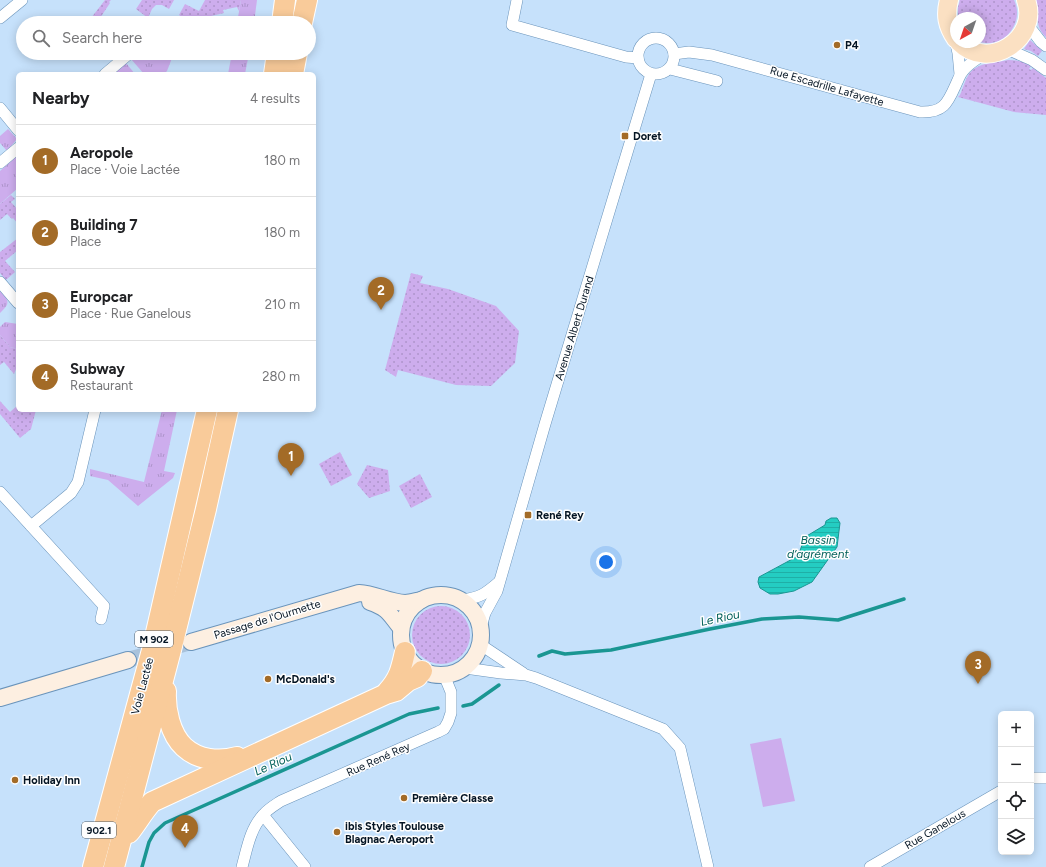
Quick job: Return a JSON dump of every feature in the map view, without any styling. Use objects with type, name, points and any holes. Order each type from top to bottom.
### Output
[{"type":"highway","points":[[283,16],[285,0]]},
{"type":"highway","points":[[303,16],[306,0]]},
{"type":"highway","points":[[274,72],[276,60]]},
{"type":"highway","points":[[293,72],[296,60]]},
{"type":"highway","name":"Voie Lactée","points":[[93,867],[153,642],[207,412]]},
{"type":"highway","name":"Voie Lactée","points":[[114,867],[171,650],[206,509],[228,412]]},
{"type":"highway","points":[[171,650],[166,695],[168,718],[176,736],[184,747],[197,756],[214,760],[230,759],[262,750]]},
{"type":"highway","points":[[386,694],[400,674],[405,652]]},
{"type":"highway","points":[[121,842],[152,802],[262,750],[386,694],[396,691],[408,681],[417,677],[422,671]]},
{"type":"highway","name":"902.1","points":[[85,867],[114,792]]},
{"type":"main road","points":[[967,48],[984,54],[992,54],[1007,49],[1016,42],[1027,24],[1028,13],[1026,0]]},
{"type":"main road","points":[[946,3],[947,19],[950,29]]},
{"type":"street","points":[[0,18],[22,0]]},
{"type":"street","points":[[517,0],[512,25],[626,57],[638,58]]},
{"type":"street","points":[[1027,24],[1046,46]]},
{"type":"street","points":[[654,38],[661,38],[667,41],[674,54],[673,64],[670,69],[659,75],[646,72],[639,64],[638,51],[647,40],[654,38]]},
{"type":"street","name":"Rue Escadrille Lafayette","points":[[958,48],[960,74]]},
{"type":"street","points":[[1007,49],[1032,60],[1046,70]]},
{"type":"street","name":"Rue Escadrille Lafayette","points":[[674,54],[689,52],[712,55],[920,112],[930,112],[943,107],[950,99],[960,74],[966,67],[984,54]]},
{"type":"street","points":[[107,72],[122,60]]},
{"type":"street","points":[[670,69],[717,81]]},
{"type":"street","name":"Avenue Albert Durand","points":[[481,627],[485,614],[497,591],[651,74]]},
{"type":"street","points":[[0,108],[16,128]]},
{"type":"street","points":[[0,163],[16,150]]},
{"type":"street","points":[[0,282],[16,301]]},
{"type":"street","points":[[31,526],[71,493],[78,482],[94,412]]},
{"type":"street","points":[[0,492],[104,606],[101,619]]},
{"type":"street","points":[[461,600],[472,599],[486,593],[499,582]]},
{"type":"street","name":"Passage de l'Ourmette","points":[[191,642],[359,593],[369,593],[393,602],[407,603],[421,600]]},
{"type":"street","points":[[442,594],[450,595],[461,600],[470,606],[476,613],[481,627],[481,646],[475,658],[465,668],[458,672],[444,675],[431,674],[422,671],[408,658],[401,639],[401,628],[406,614],[415,604],[428,596],[442,594]]},
{"type":"street","name":"Passage de l'Ourmette","points":[[343,598],[366,601],[382,606],[388,611],[401,628]]},
{"type":"street","points":[[481,646],[526,675]]},
{"type":"street","points":[[0,698],[128,660]]},
{"type":"street","points":[[465,668],[526,675],[536,678],[663,729],[680,748],[708,867]]},
{"type":"street","name":"Rue René Rey","points":[[242,867],[251,834],[255,826],[263,815],[281,801],[444,729],[451,713],[451,692],[444,675]]},
{"type":"street","points":[[1034,778],[1046,778]]},
{"type":"street","name":"Rue Ganelous","points":[[870,867],[998,793]]},
{"type":"street","points":[[263,815],[306,867]]},
{"type":"green space","points":[[105,0],[111,0],[101,16],[93,16]]},
{"type":"green space","points":[[142,0],[174,0],[169,9],[162,5],[156,5],[149,16],[145,16],[136,9]]},
{"type":"green space","points":[[205,0],[241,0],[239,11],[237,7],[223,10],[224,13],[211,16],[179,15],[185,4],[199,11]]},
{"type":"green space","points":[[241,0],[257,0],[255,16],[238,16]]},
{"type":"green space","points":[[960,0],[1014,0],[1017,8],[1017,17],[1010,32],[1004,38],[986,43],[986,12],[958,12]]},
{"type":"green space","points":[[1036,0],[1046,0],[1046,37],[1042,33],[1038,24]]},
{"type":"green space","points":[[1030,40],[1042,51],[1038,56],[1031,51],[1024,49]]},
{"type":"green space","points":[[132,60],[171,60],[166,72],[142,72]]},
{"type":"green space","points":[[231,60],[248,60],[245,72],[228,72]]},
{"type":"green space","points":[[1008,60],[1026,63],[1031,66],[1029,69],[1031,70],[1033,68],[1046,78],[1046,115],[1014,112],[958,97],[969,74],[977,67]]},
{"type":"green space","points":[[126,63],[133,72],[116,72]]},
{"type":"green space","points":[[8,129],[16,138],[16,140],[7,151],[0,143],[0,136]]},
{"type":"green space","points":[[16,157],[16,190],[0,204],[0,171]]},
{"type":"green space","points":[[11,195],[15,199],[11,202],[16,208],[16,222],[7,214],[0,220],[0,204]]},
{"type":"green space","points":[[16,240],[16,252],[5,261],[15,272],[6,280],[0,273],[0,252]]},
{"type":"green space","points":[[411,273],[423,276],[420,283],[448,289],[496,306],[519,331],[515,363],[491,386],[456,385],[398,370],[396,377],[385,370]]},
{"type":"green space","points":[[0,290],[8,302],[6,307],[0,313]]},
{"type":"green space","points":[[5,322],[16,324],[16,348],[10,347],[0,335],[0,327]]},
{"type":"green space","points":[[0,335],[10,347],[16,348],[16,369],[14,374],[4,362],[0,365]]},
{"type":"green space","points":[[0,401],[10,412],[16,407],[16,412],[35,412],[31,429],[20,438],[0,414]]},
{"type":"green space","points":[[162,412],[177,412],[164,471],[175,473],[173,478],[138,506],[108,480],[90,476],[90,469],[144,482]]},
{"type":"green space","points":[[340,452],[352,475],[331,486],[319,464]]},
{"type":"green space","points":[[367,465],[388,470],[390,491],[369,498],[357,484]]},
{"type":"green space","points":[[420,474],[432,497],[411,508],[399,486]]},
{"type":"green space","points":[[441,606],[457,611],[465,619],[470,635],[465,651],[457,659],[441,664],[425,659],[417,651],[412,635],[417,619],[425,611]]},
{"type":"green space","points":[[781,738],[795,801],[763,807],[750,744]]},
{"type":"water","name":"Bassin d’agrément","points":[[831,518],[837,518],[840,523],[837,547],[812,582],[794,591],[778,594],[770,594],[760,588],[758,582],[759,577],[798,556],[805,537],[825,525],[826,521]]},
{"type":"waterway","name":"Le Riou","points":[[539,656],[552,651],[565,654],[611,650],[762,619],[799,617],[838,620],[904,599]]},
{"type":"waterway","name":"Le Riou","points":[[463,706],[472,704],[499,685]]},
{"type":"waterway","name":"Le Riou","points":[[142,867],[149,842],[154,833],[165,823],[409,714],[438,708]]},
{"type":"tunnel","points":[[128,660],[191,642]]},
{"type":"place","name":"P4","points":[[837,45]]},
{"type":"place","name":"Doret","points":[[625,136]]},
{"type":"place","name":"Building 7","points":[[381,310]]},
{"type":"place","name":"Aeropole","points":[[291,476]]},
{"type":"place","name":"René Rey","points":[[528,515]]},
{"type":"place","name":"McDonald's","points":[[268,679]]},
{"type":"place","name":"Europcar","points":[[978,684]]},
{"type":"place","name":"Holiday Inn","points":[[15,780]]},
{"type":"place","name":"Première Classe","points":[[404,798]]},
{"type":"place","name":"ibis Styles Toulouse Blagnac Aeroport","points":[[337,832]]},
{"type":"place","name":"Subway","points":[[185,848]]}]
